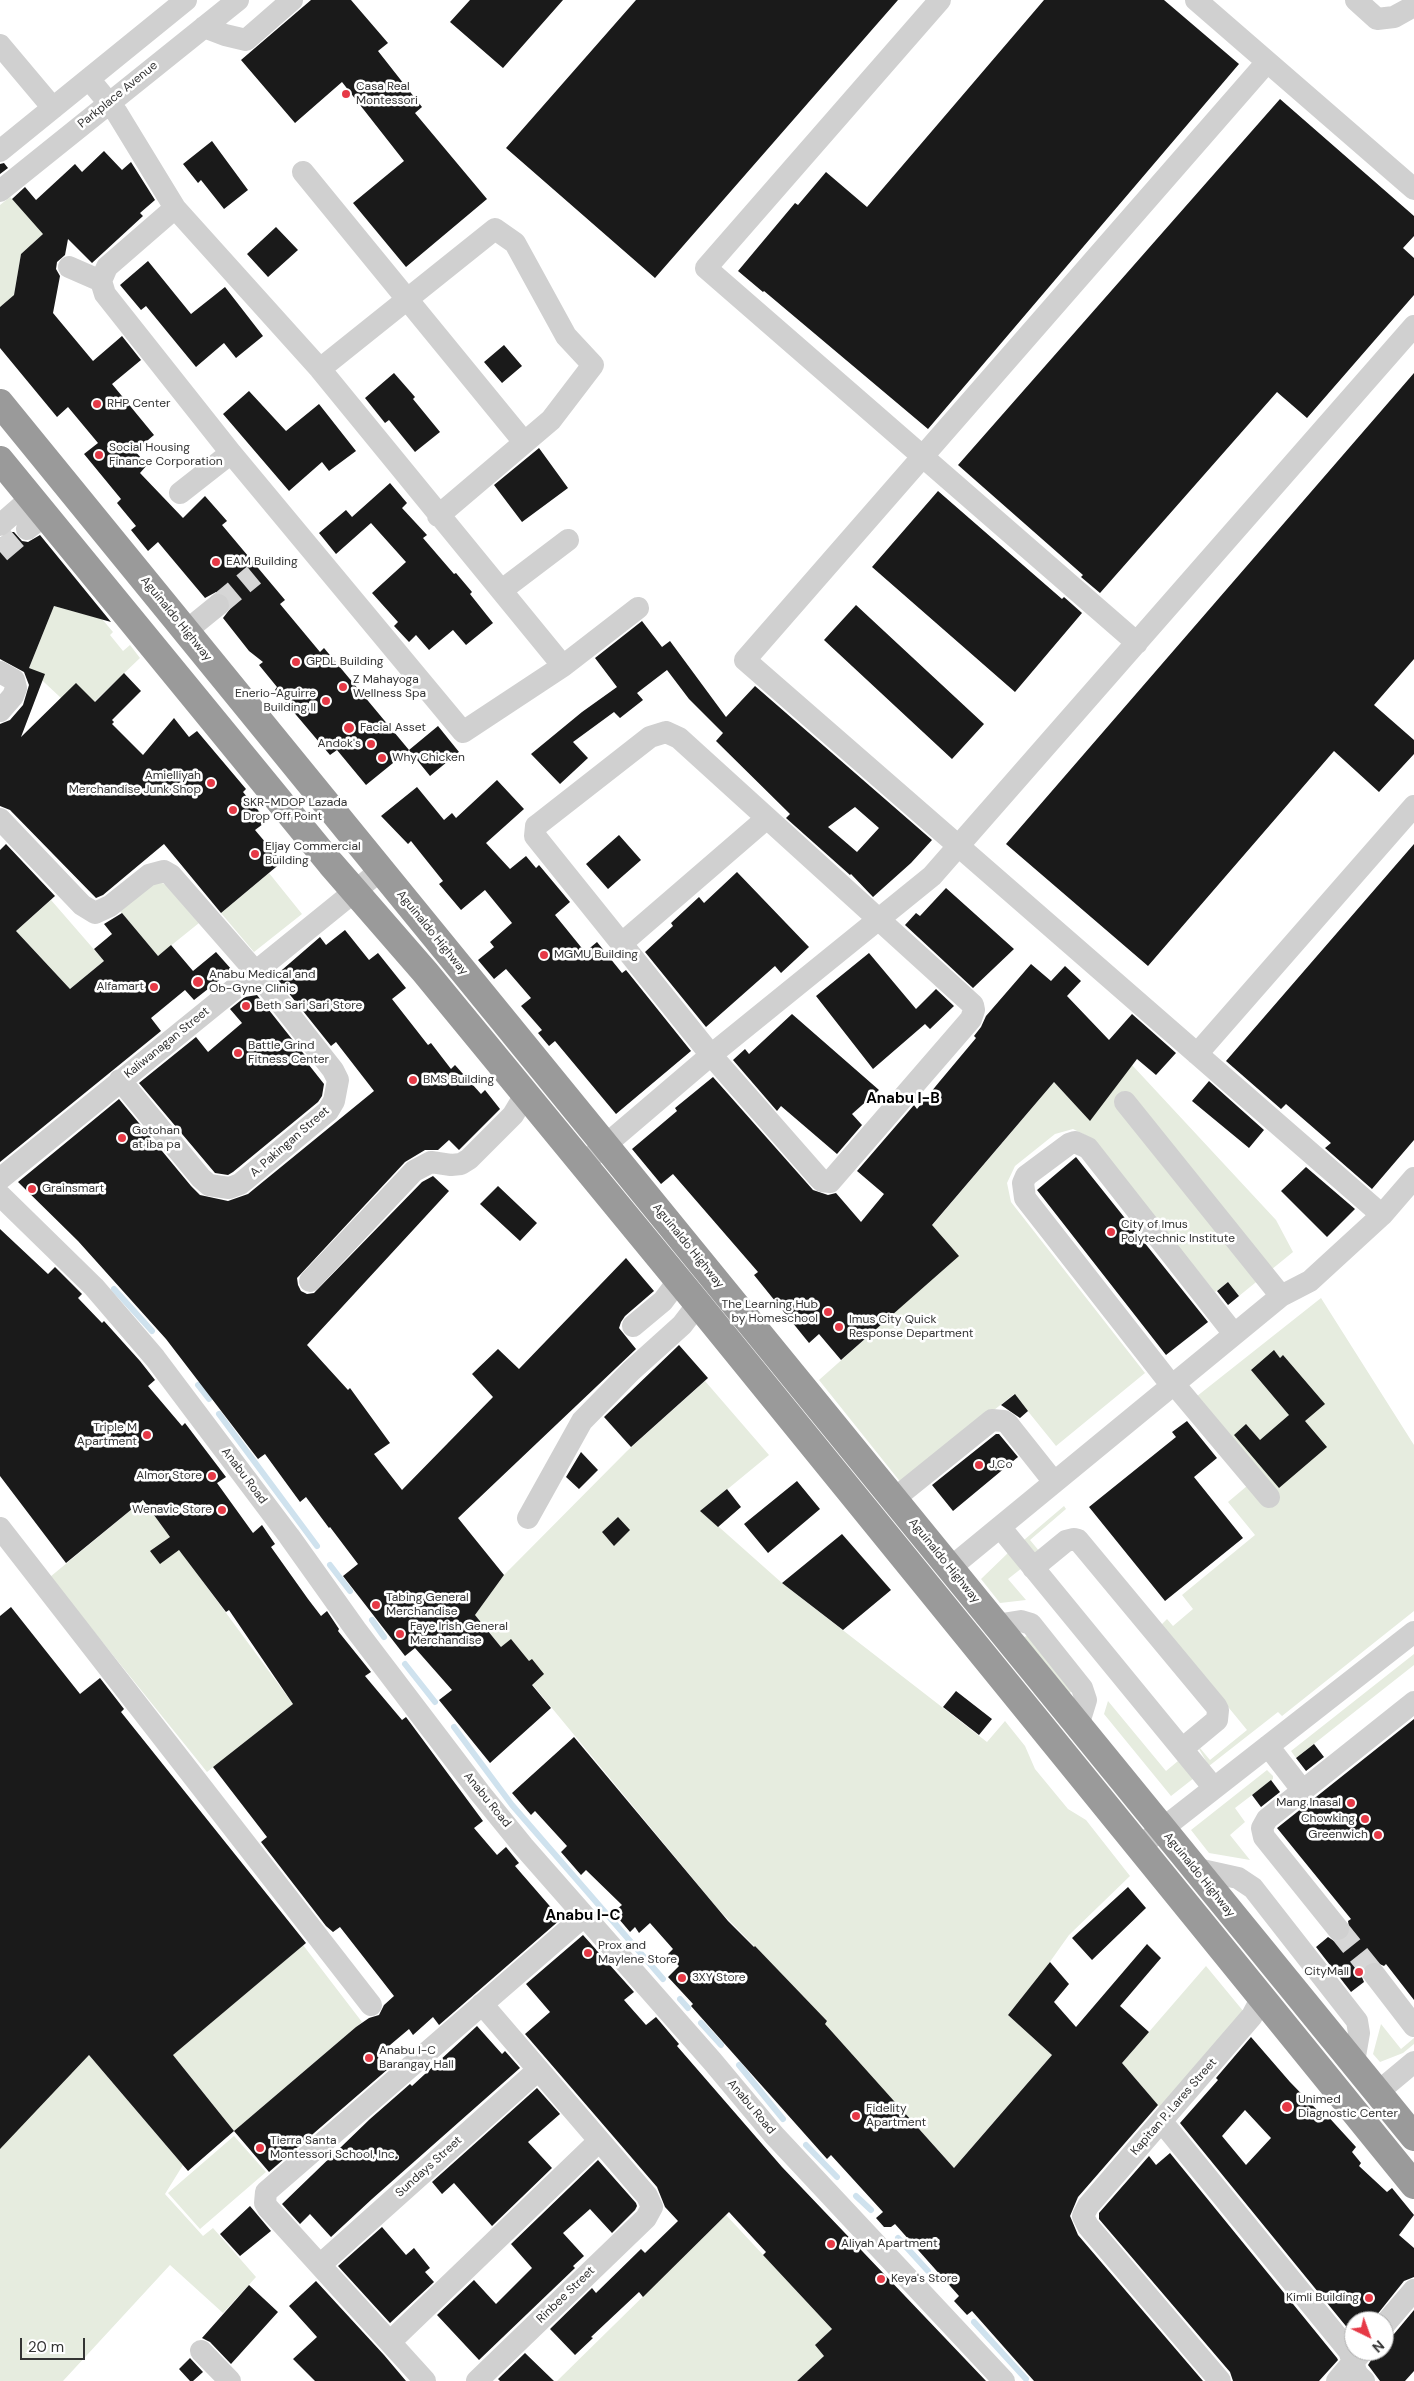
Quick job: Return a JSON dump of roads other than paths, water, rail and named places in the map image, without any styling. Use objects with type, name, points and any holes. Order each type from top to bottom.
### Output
[{"type":"highway","name":"Aguinaldo Highway","points":[[0,403],[1414,2137]]},
{"type":"highway","points":[[0,460],[34,514],[425,972],[698,1304],[1414,2185]]},
{"type":"highway","points":[[425,972],[448,952]]},
{"type":"highway","points":[[698,1304],[720,1286]]},
{"type":"street","points":[[0,151],[186,0]]},
{"type":"street","name":"Parkplace Avenue","points":[[0,192],[238,0]]},
{"type":"street","points":[[204,27],[225,36],[246,40],[292,0]]},
{"type":"street","points":[[940,0],[706,268],[1137,643]]},
{"type":"street","points":[[1196,0],[1414,189]]},
{"type":"street","points":[[1356,0],[1377,19],[1394,17],[1414,6]]},
{"type":"street","points":[[0,45],[54,108]]},
{"type":"street","points":[[1267,62],[745,660],[1382,1215]]},
{"type":"street","points":[[89,79],[117,114],[175,208],[320,369],[438,516],[502,590],[563,666]]},
{"type":"street","points":[[303,172],[524,442]]},
{"type":"street","points":[[175,208],[107,267],[101,281],[105,294],[231,453],[463,732],[563,666],[638,608]]},
{"type":"street","points":[[320,369],[495,230],[515,243],[566,336],[594,365],[551,420],[438,516]]},
{"type":"street","points":[[69,267],[101,281]]},
{"type":"street","points":[[582,1165],[711,1055],[879,921],[932,876],[1414,326]]},
{"type":"street","points":[[180,493],[231,453]]},
{"type":"street","points":[[0,525],[34,514]]},
{"type":"street","points":[[502,590],[568,540]]},
{"type":"street","points":[[186,631],[218,605]]},
{"type":"street","points":[[0,672],[14,680],[16,688],[13,696],[0,711]]},
{"type":"street","points":[[666,732],[679,738],[767,818],[970,1002],[974,1010],[973,1014],[832,1180],[826,1182],[819,1178],[711,1055],[537,840],[534,831],[540,823],[650,737],[666,732]]},
{"type":"street","points":[[1198,1054],[1414,806]]},
{"type":"street","points":[[621,944],[767,818]]},
{"type":"street","name":"A. Pakingan Street","points":[[0,819],[82,905],[95,913],[110,906],[149,875],[164,871],[177,881],[255,971],[333,1070],[338,1080],[334,1101],[328,1110],[240,1184],[230,1188],[209,1185],[205,1182],[120,1080]]},
{"type":"street","name":"Kaliwanagan Street","points":[[0,1179],[381,870]]},
{"type":"street","points":[[310,1281],[414,1171],[430,1162],[451,1165],[461,1164],[469,1159],[513,1115],[525,1095]]},
{"type":"street","points":[[1125,1102],[1281,1296]]},
{"type":"street","points":[[1234,1334],[1088,1148],[1075,1142],[1069,1144],[1026,1176],[1023,1182],[1025,1198],[1173,1385],[1269,1497]]},
{"type":"street","points":[[950,1568],[1281,1296],[1310,1281],[1382,1215],[1414,1178]]},
{"type":"street","name":"Anabu Road","points":[[0,1195],[94,1287],[155,1358],[289,1536],[356,1630],[480,1793],[584,1916],[790,2153],[1004,2381]]},
{"type":"street","points":[[632,1326],[663,1302],[678,1281]]},
{"type":"street","points":[[528,1518],[582,1421],[631,1371],[682,1325],[698,1304]]},
{"type":"street","points":[[894,1499],[987,1423],[998,1419],[1008,1424],[1054,1482]]},
{"type":"street","points":[[1000,1527],[1214,1788]]},
{"type":"street","points":[[3,1536],[370,2005]]},
{"type":"street","points":[[1034,1568],[1069,1539],[1078,1540],[1210,1699],[1218,1710],[1217,1720],[1182,1749]]},
{"type":"street","points":[[1139,1847],[1414,1632]]},
{"type":"street","points":[[1338,1929],[1262,1832],[1264,1823],[1414,1702]]},
{"type":"street","points":[[1268,1746],[1303,1791]]},
{"type":"street","points":[[425,2381],[268,2208],[265,2203],[266,2192],[584,1916]]},
{"type":"street","points":[[1374,1974],[1414,2026]]},
{"type":"street","name":"Kapitan P. Lares Street","points":[[1220,2381],[1088,2226],[1083,2216],[1088,2206],[1252,2016],[1262,1997]]},
{"type":"street","points":[[390,2342],[599,2140],[482,2004]]},
{"type":"street","points":[[1378,2092],[1414,2062]]},
{"type":"street","name":"Sundays Street","points":[[320,2265],[538,2070]]},
{"type":"street","points":[[1162,2122],[1360,2365],[1337,2381]]},
{"type":"street","name":"Rinbee Street","points":[[477,2381],[646,2218],[652,2207],[650,2201],[599,2140]]},
{"type":"street","points":[[1394,2314],[1414,2290]]},
{"type":"street","points":[[200,2351],[230,2381]]},
{"type":"waterway","points":[[114,1289],[152,1331]]},
{"type":"waterway","points":[[198,1385],[209,1399]]},
{"type":"waterway","points":[[219,1414],[317,1546]]},
{"type":"waterway","points":[[330,1565],[350,1591]]},
{"type":"waterway","points":[[372,1620],[384,1637]]},
{"type":"waterway","points":[[405,1664],[435,1702]]},
{"type":"waterway","points":[[454,1727],[512,1805],[663,1979]]},
{"type":"waterway","points":[[680,1999],[688,2008]]},
{"type":"waterway","points":[[701,2023],[721,2045]]},
{"type":"waterway","points":[[739,2065],[783,2119]]},
{"type":"waterway","points":[[806,2145],[837,2177]]},
{"type":"waterway","points":[[856,2196],[871,2210]]},
{"type":"waterway","points":[[898,2238],[928,2271]]},
{"type":"waterway","points":[[974,2322],[1026,2379]]},
{"type":"tunnel","points":[[0,552],[27,529]]},
{"type":"tunnel","points":[[218,605],[254,575]]},
{"type":"tunnel","points":[[1338,1929],[1374,1974]]},
{"type":"place","name":"Casa Real Montessori","points":[[346,94]]},
{"type":"place","name":"RHP Center","points":[[97,404]]},
{"type":"place","name":"Social Housing Finance Corporation","points":[[99,455]]},
{"type":"place","name":"EAM Building","points":[[216,562]]},
{"type":"place","name":"GPDL Building","points":[[296,662]]},
{"type":"place","name":"Z Mahayoga Wellness Spa","points":[[343,687]]},
{"type":"place","name":"Enerio-Aguirre Building II","points":[[326,701]]},
{"type":"place","name":"Facial Asset","points":[[349,728]]},
{"type":"place","name":"Andok's","points":[[371,744]]},
{"type":"place","name":"Why Chicken","points":[[382,758]]},
{"type":"place","name":"Amielliyah Merchandise Junk Shop","points":[[211,783]]},
{"type":"place","name":"SKR-MDOP Lazada Drop Off Point","points":[[233,810]]},
{"type":"place","name":"Eljay Commercial Building","points":[[255,854]]},
{"type":"place","name":"MGMU Building","points":[[544,955]]},
{"type":"place","name":"Anabu Medical and Ob-Gyne Clinic","points":[[198,982]]},
{"type":"place","name":"Alfamart","points":[[154,987]]},
{"type":"place","name":"Beth Sari Sari Store","points":[[246,1006]]},
{"type":"place","name":"Battle Grind Fitness Center","points":[[238,1053]]},
{"type":"place","name":"BMS Building","points":[[413,1080]]},
{"type":"place","name":"Gotohan at iba pa","points":[[122,1138]]},
{"type":"place","name":"Grainsmart","points":[[32,1189]]},
{"type":"place","name":"City of Imus Polytechnic Institute","points":[[1111,1232]]},
{"type":"place","name":"The Learning Hub by Homeschool","points":[[828,1312]]},
{"type":"place","name":"Imus City Quick Response Department","points":[[839,1327]]},
{"type":"place","name":"Triple M Apartment","points":[[147,1435]]},
{"type":"place","name":"J.Co","points":[[979,1465]]},
{"type":"place","name":"Almor Store","points":[[212,1476]]},
{"type":"place","name":"Wenavic Store","points":[[222,1510]]},
{"type":"place","name":"Tabing General Merchandise","points":[[376,1605]]},
{"type":"place","name":"Faye Irish General Merchandise","points":[[400,1634]]},
{"type":"place","name":"Mang Inasal","points":[[1351,1803]]},
{"type":"place","name":"Chowking","points":[[1365,1819]]},
{"type":"place","name":"Greenwich","points":[[1378,1835]]},
{"type":"place","name":"Prox and Maylene Store","points":[[588,1953]]},
{"type":"place","name":"CityMall","points":[[1359,1972]]},
{"type":"place","name":"3XY Store","points":[[682,1978]]},
{"type":"place","name":"Anabu I-C Barangay Hall","points":[[369,2058]]},
{"type":"place","name":"Unimed Diagnostic Center","points":[[1287,2107]]},
{"type":"place","name":"Fidelity Apartment","points":[[856,2116]]},
{"type":"place","name":"Tierra Santa Montessori School, Inc.","points":[[260,2148]]},
{"type":"place","name":"Aliyah Apartment","points":[[831,2244]]},
{"type":"place","name":"Keya's Store","points":[[881,2279]]},
{"type":"place","name":"Kimli Building","points":[[1369,2298]]},
{"type":"district","name":"Anabu I-B","points":[[903,1099]]},
{"type":"district","name":"Anabu I-C","points":[[583,1916]]}]
